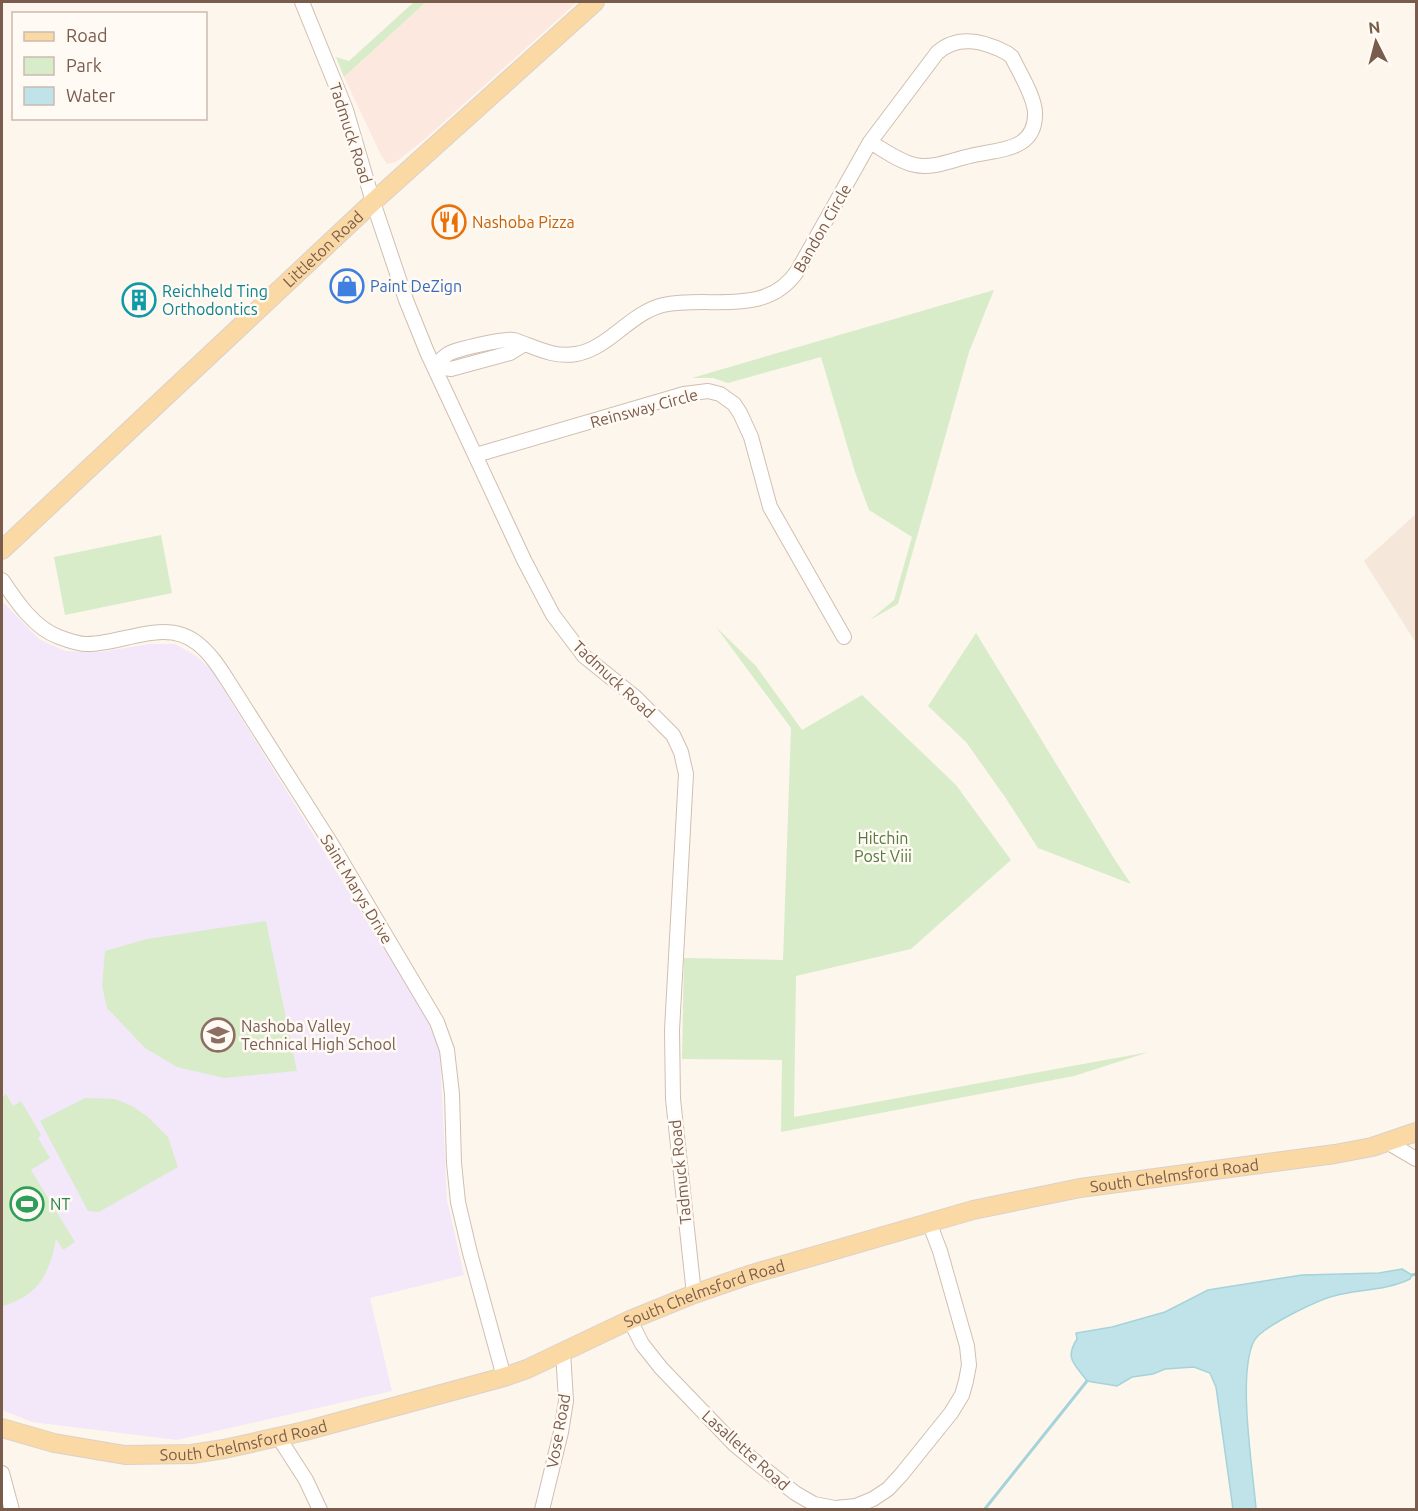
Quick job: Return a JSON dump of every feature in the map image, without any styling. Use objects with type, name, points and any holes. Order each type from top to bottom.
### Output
[{"type":"main road","name":"Littleton Road","points":[[2,550],[373,202],[596,2]]},
{"type":"main road","name":"South Chelmsford Road","points":[[2,1428],[54,1443],[125,1455],[192,1454],[279,1438],[504,1377],[527,1369],[630,1320],[694,1294],[752,1274],[929,1222],[1004,1203],[1080,1188],[1293,1161],[1345,1152],[1416,1132]]},
{"type":"street","name":"Tadmuck Road","points":[[302,2],[346,110],[373,202],[406,300],[524,560],[553,615],[570,639],[584,656],[635,697],[673,735],[681,752],[686,774],[672,1030],[673,1099],[694,1294]]},
{"type":"street","name":"Bandon Circle","points":[[434,366],[447,354],[511,339],[553,354],[576,354],[590,350],[639,315],[662,305],[745,301],[777,292],[789,283],[798,270],[870,142],[937,53],[952,42],[961,40],[1001,50],[1012,57],[1034,104],[1035,119],[1030,133],[1020,143],[1006,150],[975,154],[934,165],[918,166],[905,162],[870,142]]},
{"type":"street","name":"Reinsway Circle","points":[[476,455],[684,394],[708,392],[720,394],[734,404],[740,413],[751,437],[770,507],[844,637]]},
{"type":"street","name":"Saint Marys Drive","points":[[2,580],[21,608],[34,621],[57,637],[84,645],[140,634],[171,632],[195,641],[212,656],[332,845],[437,1022],[447,1050],[458,1202],[504,1377]]},
{"type":"street","points":[[1387,1142],[1416,1159]]},
{"type":"street","name":"Lasallette Road","points":[[630,1320],[642,1344],[661,1368],[711,1421],[755,1462],[795,1493],[814,1504],[835,1508],[856,1506],[888,1489],[901,1475],[951,1413],[962,1395],[966,1381],[969,1365],[967,1346],[940,1251],[929,1222]]},
{"type":"street","name":"Vose Road","points":[[542,1509],[557,1450],[566,1401],[563,1351]]},
{"type":"street","points":[[279,1438],[306,1480],[320,1509]]},
{"type":"street","points":[[2,1473],[12,1509]]},
{"type":"shaded area","points":[[426,2],[577,2],[426,138],[396,162],[387,164],[344,77]]},
{"type":"shaded area","points":[[1416,514],[1416,643],[1364,561]]},
{"type":"shaded area","name":"Nashoba Valley Technical High School","points":[[2,601],[39,639],[65,651],[99,652],[150,644],[175,644],[196,656],[211,669],[427,1018],[440,1052],[447,1200],[464,1275],[370,1298],[392,1391],[177,1440],[32,1422],[2,1410]]},
{"type":"green space","points":[[414,2],[426,2],[344,77],[336,57],[349,61]]},
{"type":"green space","points":[[994,290],[969,352],[898,604],[870,620],[894,600],[912,537],[869,510],[855,472],[821,357],[728,383],[713,378],[692,378]]},
{"type":"green space","points":[[161,535],[172,593],[65,615],[54,557]]},
{"type":"green space","name":"Hitchin Post Viii","points":[[716,627],[756,666],[802,730],[862,695],[956,785],[1011,860],[911,949],[796,976],[794,1117],[1149,1052],[1074,1076],[781,1132],[782,1060],[682,1059],[684,958],[783,960],[791,728]]},
{"type":"green space","points":[[976,633],[1131,884],[1038,848],[966,742],[928,706]]},
{"type":"green space","points":[[266,921],[297,1071],[224,1078],[177,1067],[145,1048],[107,1008],[102,986],[105,951],[147,939]]},
{"type":"green space","name":"NT","points":[[6,1094],[13,1106],[21,1101],[41,1135],[38,1138],[50,1158],[31,1170],[75,1242],[63,1250],[56,1239],[50,1263],[40,1282],[24,1297],[2,1306],[2,1097]]},
{"type":"green space","points":[[85,1098],[115,1099],[132,1106],[148,1117],[168,1137],[178,1167],[99,1212],[88,1211],[40,1121]]},
{"type":"water","points":[[1402,1269],[1412,1275],[1410,1279],[1391,1286],[1326,1299],[1278,1322],[1254,1341],[1249,1356],[1246,1398],[1256,1509],[1233,1509],[1216,1387],[1210,1373],[1194,1367],[1165,1369],[1153,1374],[1132,1377],[1117,1386],[1087,1381],[1071,1357],[1077,1339],[1076,1333],[1112,1327],[1165,1312],[1208,1290],[1302,1275],[1379,1273]]},
{"type":"waterway","points":[[1412,1275],[1416,1274]]},
{"type":"waterway","points":[[984,1510],[1087,1381]]},
{"type":"place","name":"Nashoba Pizza","points":[[449,222]]},
{"type":"place","name":"Paint DeZign","points":[[347,286]]},
{"type":"place","name":"Reichheld Ting Orthodontics","points":[[139,300]]},
{"type":"place","name":"Nashoba Valley Technical High School","points":[[218,1035]]},
{"type":"place","name":"NT","points":[[27,1204]]}]
